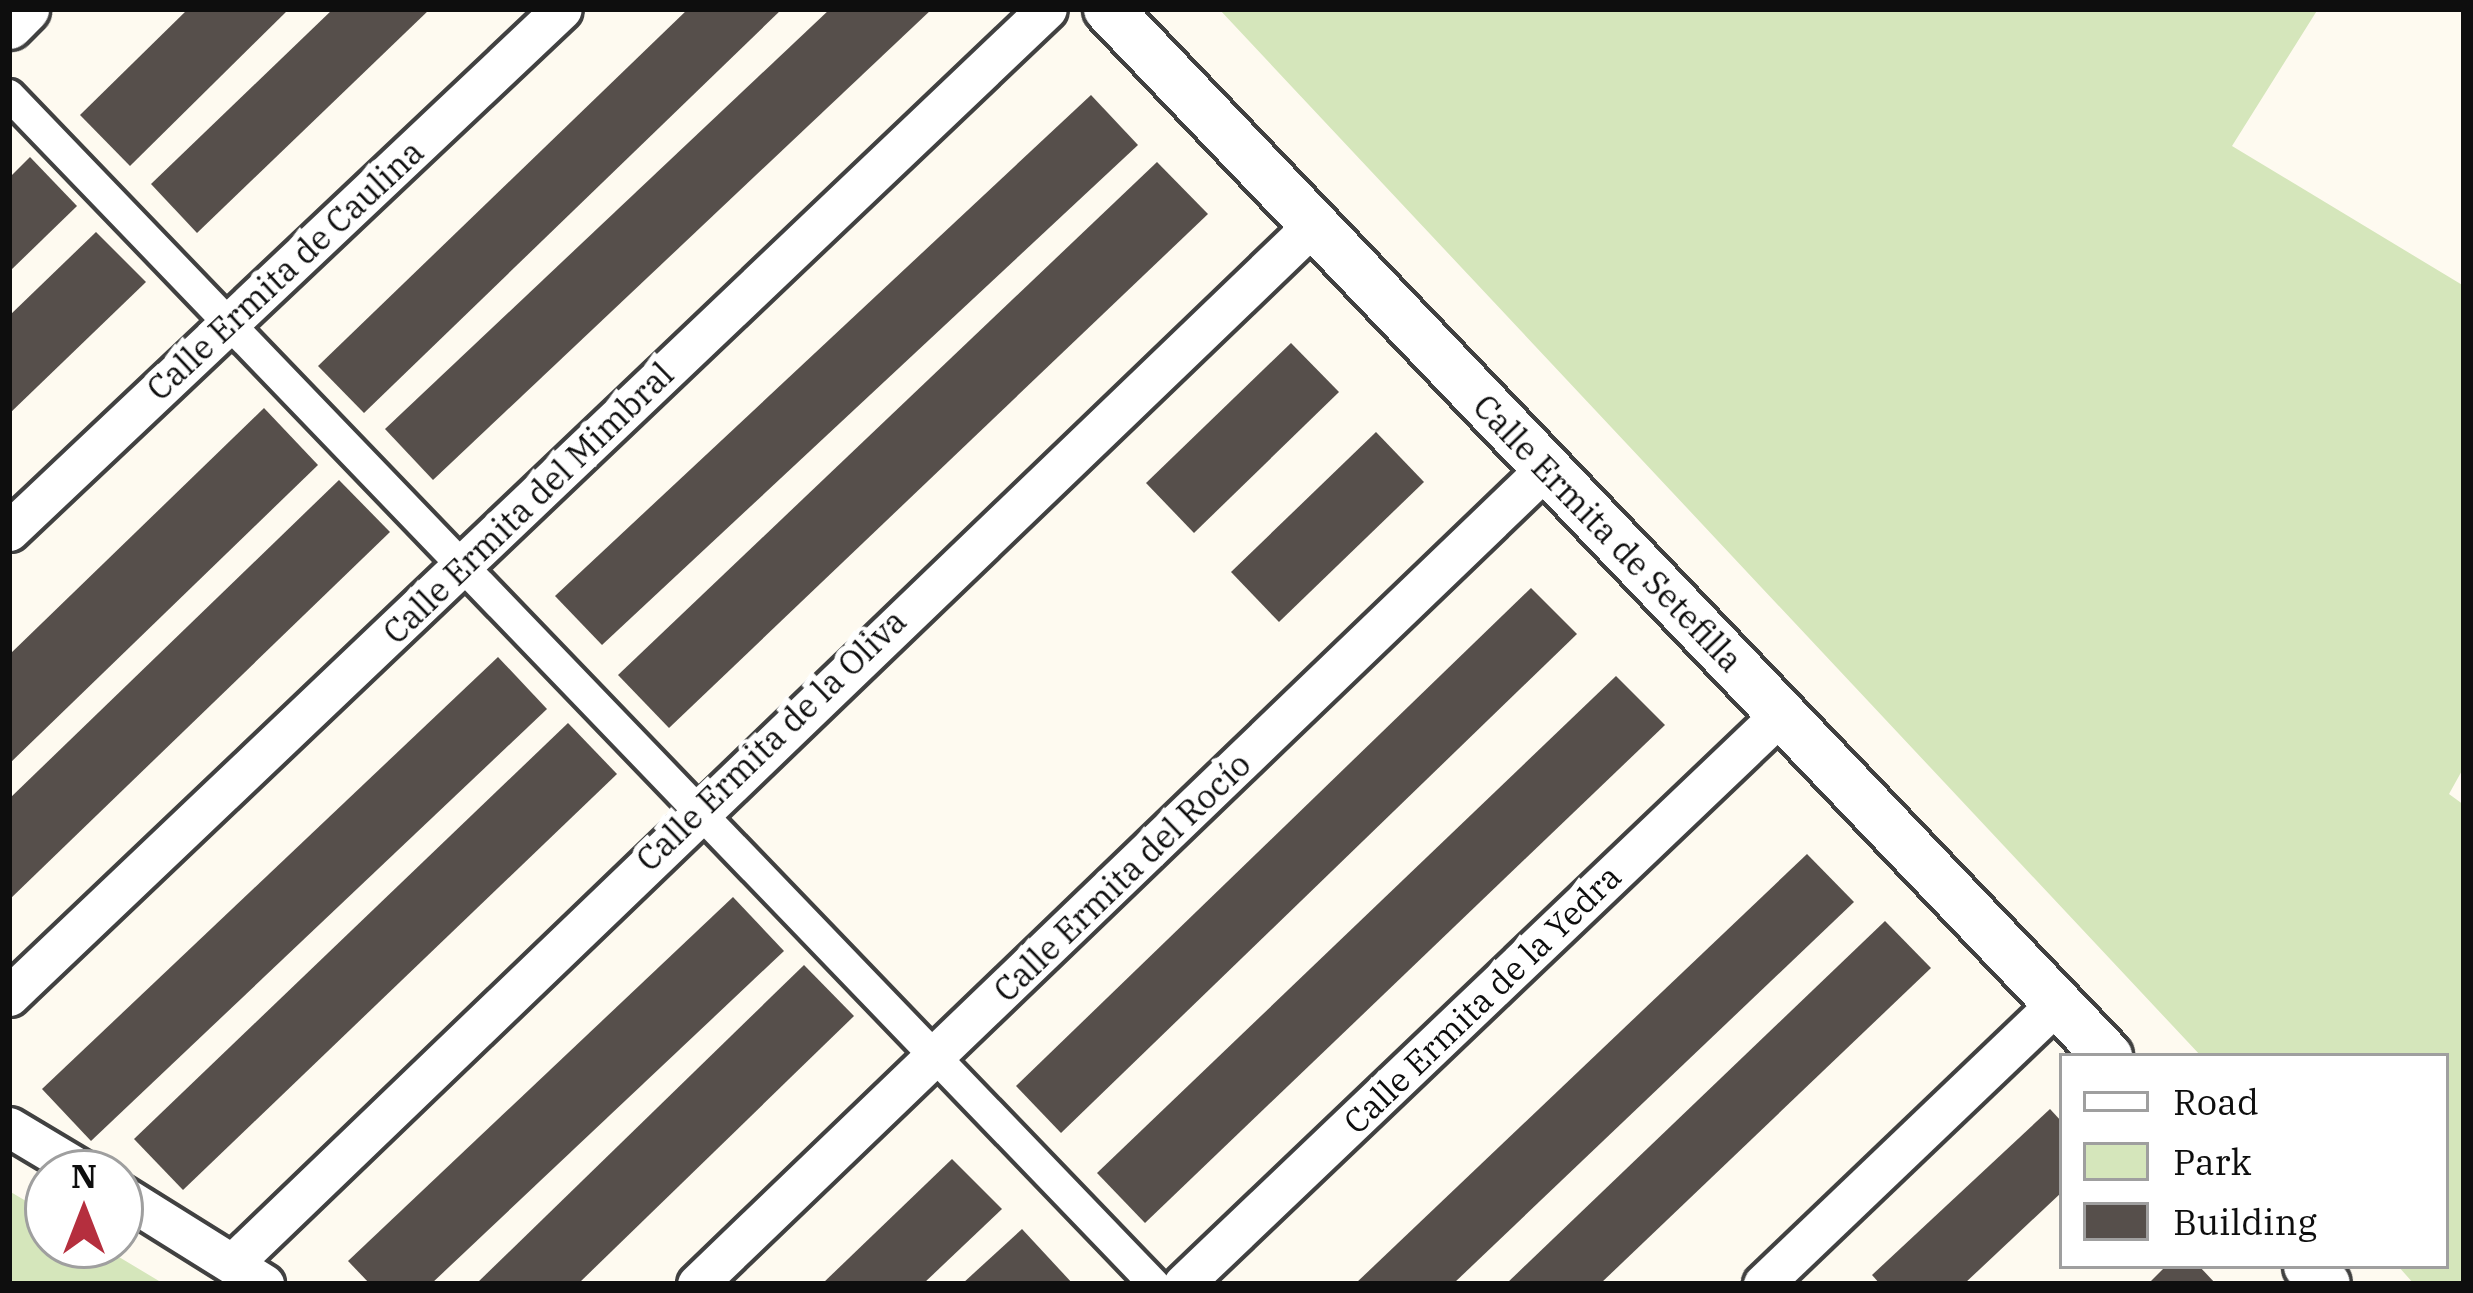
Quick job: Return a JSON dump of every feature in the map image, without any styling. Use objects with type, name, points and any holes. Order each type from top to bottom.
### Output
[{"type":"street","points":[[9,25],[25,9]]},
{"type":"street","name":"Calle Ermita de Caulina","points":[[9,531],[562,9]]},
{"type":"street","name":"Calle Ermita del Mimbral","points":[[9,997],[1047,9]]},
{"type":"street","name":"Calle Ermita de Setefilla","points":[[1108,9],[2105,1053]]},
{"type":"street","points":[[9,95],[233,320],[1154,1284]]},
{"type":"street","name":"Calle Ermita de la Oliva","points":[[249,1273],[699,808],[1314,224]]},
{"type":"street","name":"Calle Ermita del Rocío","points":[[697,1284],[1546,468]]},
{"type":"street","name":"Calle Ermita de la Yedra","points":[[1183,1284],[1781,714]]},
{"type":"street","points":[[1762,1284],[2057,1003]]},
{"type":"street","points":[[9,1126],[47,1149]]},
{"type":"street","points":[[144,1209],[249,1273]]},
{"type":"green space","points":[[1219,9],[2318,9],[2232,146],[2464,286],[2464,767],[2449,794],[2464,805],[2464,1284],[2414,1284],[2401,1269],[2449,1269],[2449,1053],[2198,1053]]},
{"type":"green space","points":[[9,1191],[24,1200],[24,1269],[139,1269],[164,1284],[9,1284]]},
{"type":"building","points":[[188,9],[289,9],[130,166],[80,115]]},
{"type":"building","points":[[333,9],[430,9],[197,233],[151,184]]},
{"type":"building","points":[[688,9],[782,9],[364,413],[318,366]]},
{"type":"building","points":[[830,9],[932,9],[433,480],[385,429]]},
{"type":"building","points":[[1091,95],[1138,145],[602,645],[555,596]]},
{"type":"building","points":[[30,157],[77,206],[9,272],[9,178]]},
{"type":"building","points":[[1157,162],[1208,214],[669,728],[618,675]]},
{"type":"building","points":[[96,232],[146,282],[9,414],[9,316]]},
{"type":"building","points":[[1291,343],[1339,392],[1194,533],[1146,483]]},
{"type":"building","points":[[264,408],[318,465],[9,764],[9,655]]},
{"type":"building","points":[[1376,432],[1424,482],[1279,622],[1231,572]]},
{"type":"building","points":[[339,480],[390,532],[9,900],[9,799]]},
{"type":"building","points":[[1531,588],[1577,634],[1061,1133],[1016,1086]]},
{"type":"building","points":[[498,657],[547,709],[91,1141],[42,1089]]},
{"type":"building","points":[[1616,676],[1665,725],[1145,1223],[1097,1173]]},
{"type":"building","points":[[568,723],[617,774],[183,1190],[134,1139]]},
{"type":"building","points":[[1807,854],[1854,902],[1453,1284],[1355,1284]]},
{"type":"building","points":[[733,897],[784,951],[431,1284],[370,1284],[348,1261]]},
{"type":"building","points":[[1885,921],[1931,968],[1600,1284],[1506,1284]]},
{"type":"building","points":[[804,965],[854,1016],[578,1284],[476,1284]]},
{"type":"building","points":[[2050,1109],[2059,1119],[2059,1195],[1964,1284],[1880,1284],[1872,1275]]},
{"type":"building","points":[[952,1159],[1002,1209],[923,1284],[822,1284]]},
{"type":"building","points":[[1022,1229],[1073,1284],[962,1284]]},
{"type":"building","points":[[2163,1269],[2202,1269],[2216,1284],[2148,1284]]}]
